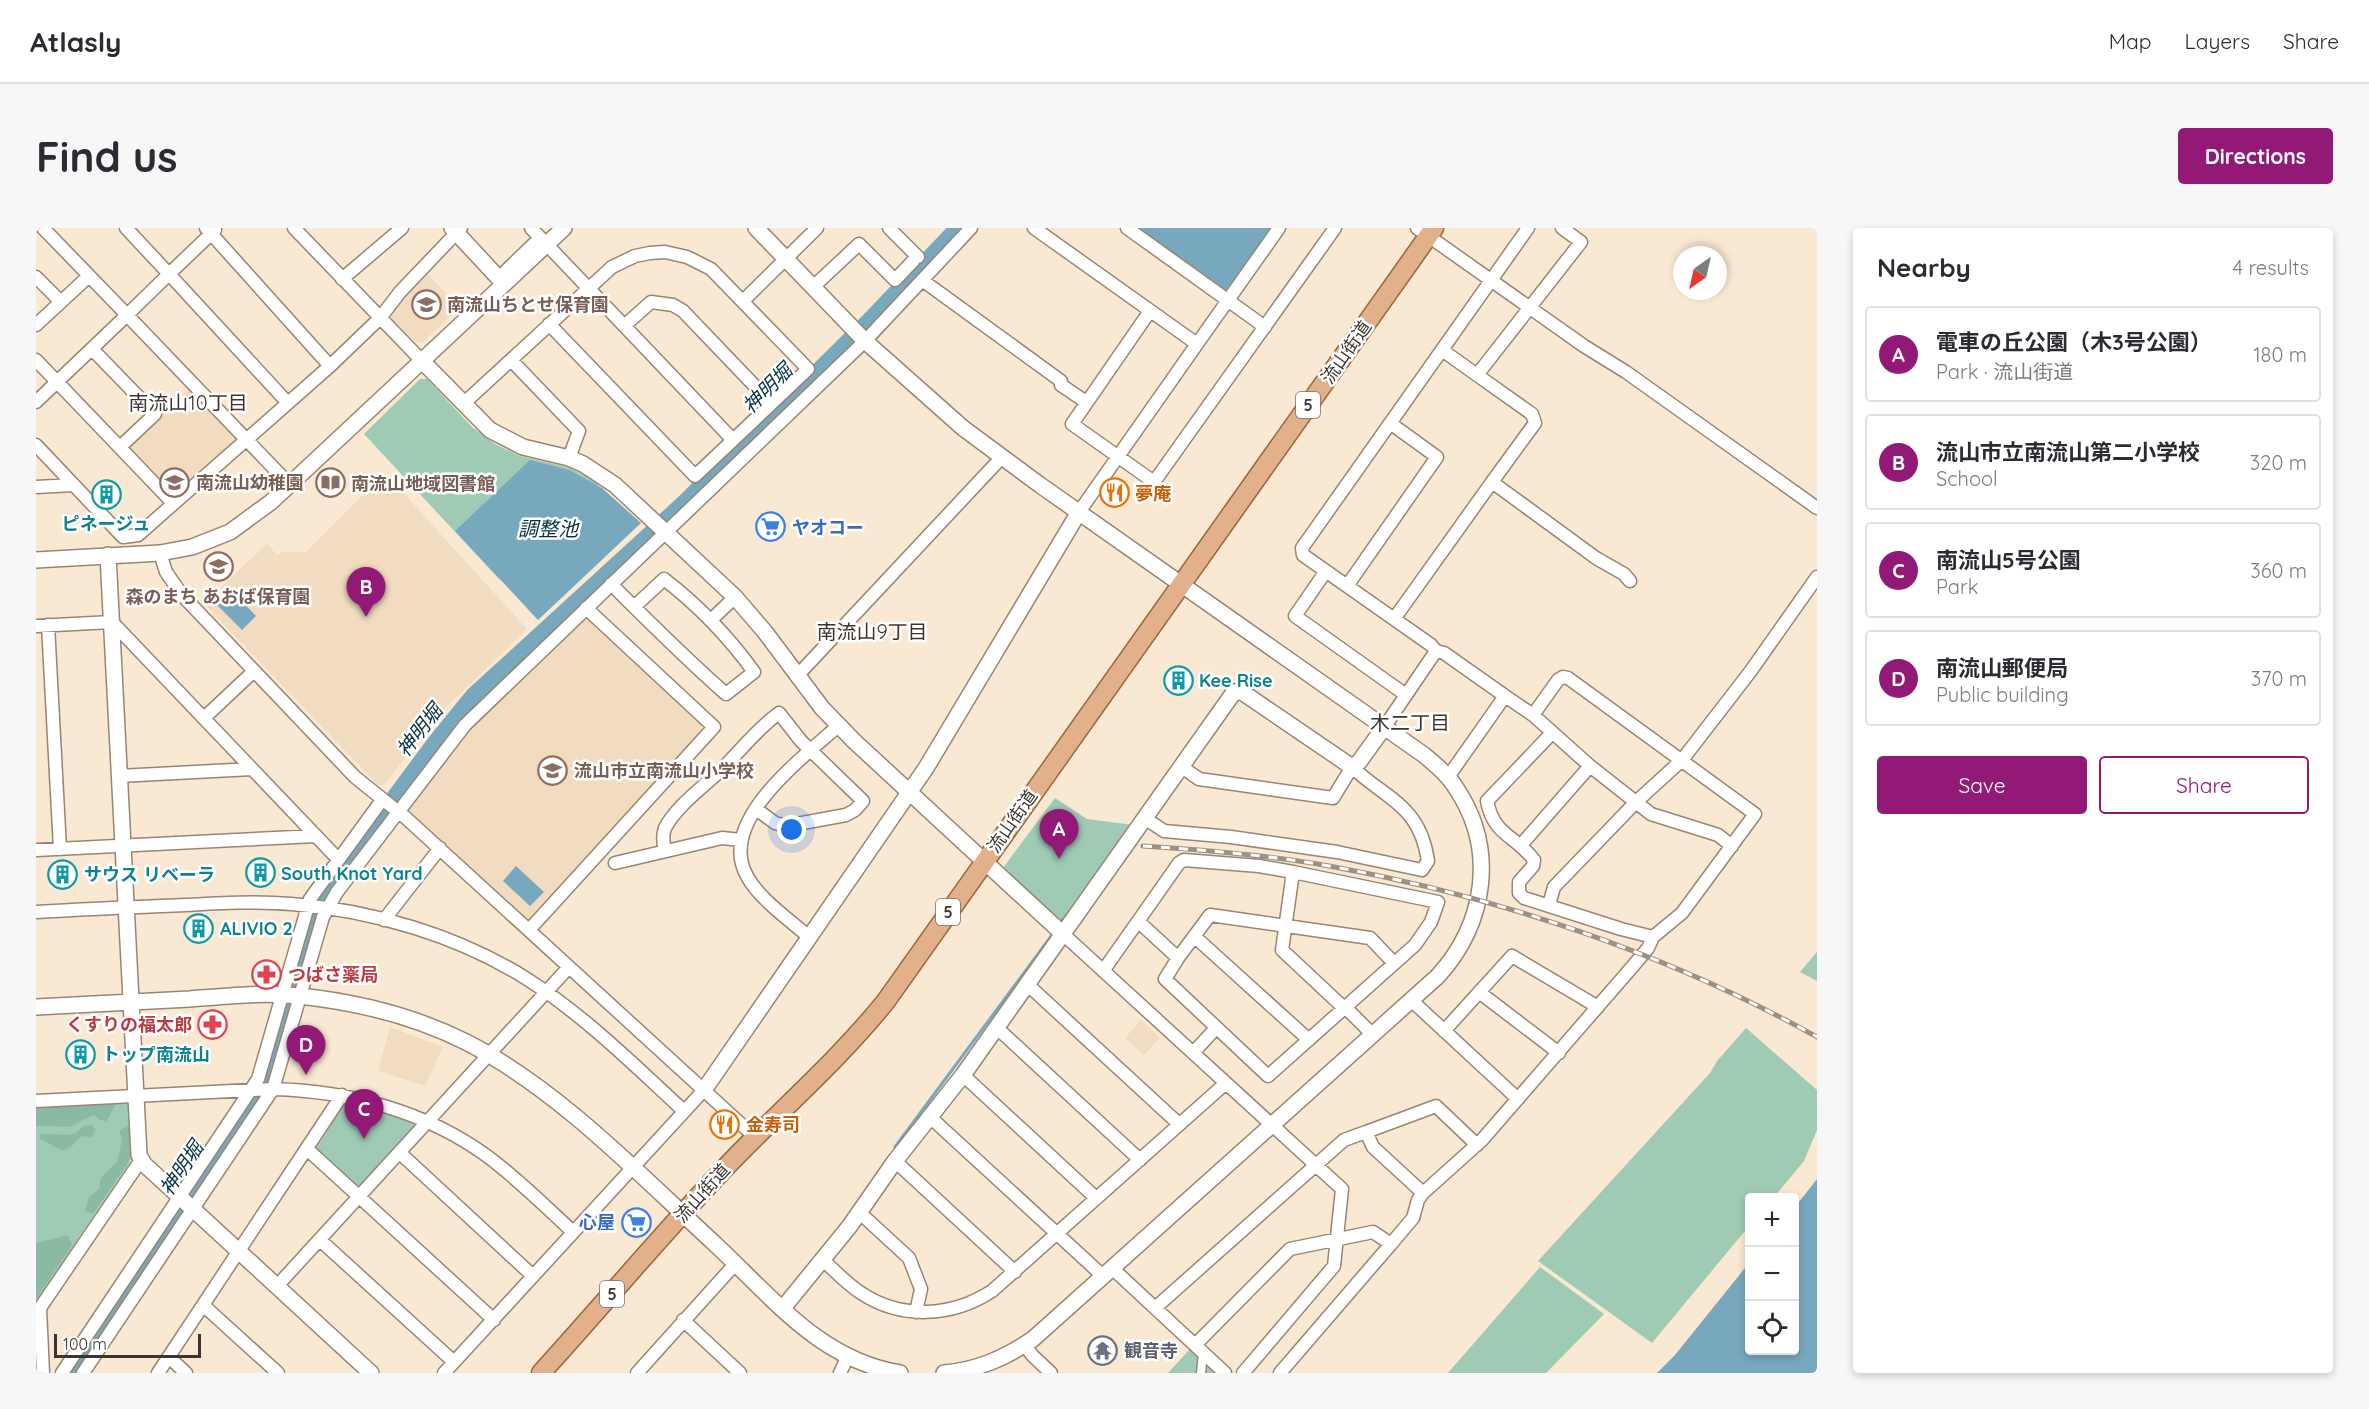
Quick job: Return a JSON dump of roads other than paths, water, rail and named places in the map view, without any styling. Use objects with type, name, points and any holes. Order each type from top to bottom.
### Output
[{"type":"main road","name":"流山街道","points":[[540,1373],[755,1137],[827,1069],[907,973],[1426,231]]},
{"type":"street","points":[[43,228],[289,484]]},
{"type":"street","points":[[126,228],[287,402]]},
{"type":"street","points":[[294,228],[463,405],[490,430],[512,443],[531,450],[569,458],[606,478],[660,527],[735,597],[838,726],[1342,1189],[1334,1266],[1243,1373]]},
{"type":"street","points":[[342,279],[402,228]]},
{"type":"street","points":[[36,560],[160,553],[205,544],[230,532],[258,513],[422,361],[504,277],[538,237],[564,228]]},
{"type":"street","points":[[756,228],[860,336],[921,393],[1002,457],[1424,755],[1448,777],[1464,801],[1476,829],[1481,854],[1478,903],[1466,938],[1453,960],[1373,1035],[1024,1344],[986,1365],[944,1373]]},
{"type":"street","points":[[813,286],[859,244],[895,280],[916,258],[889,228]]},
{"type":"street","points":[[62,1373],[186,1202],[273,1089],[308,906],[310,899],[338,859],[465,725],[611,584],[660,527],[922,280],[971,228]]},
{"type":"street","points":[[1034,228],[1197,344]]},
{"type":"street","points":[[1127,228],[1265,327]]},
{"type":"street","points":[[444,1373],[704,1090],[926,768],[1079,512],[1116,455],[1279,228]]},
{"type":"street","points":[[1150,311],[1072,424],[1155,482],[1335,228]]},
{"type":"street","points":[[1528,228],[1302,548],[1303,555],[1431,645],[1436,651],[1444,653],[1533,716],[1590,766],[1651,814],[1718,835],[1732,846]]},
{"type":"street","points":[[1477,375],[1581,242],[1562,228]]},
{"type":"street","points":[[743,301],[815,229]]},
{"type":"street","points":[[36,402],[169,274],[211,230],[330,366]]},
{"type":"street","points":[[36,445],[123,537],[138,535],[330,366],[380,318],[400,292],[456,230],[504,277]]},
{"type":"street","points":[[1426,231],[1491,282],[1626,372],[1817,508]]},
{"type":"street","points":[[538,237],[733,440]]},
{"type":"street","points":[[463,405],[549,324],[612,267],[635,256],[665,252],[701,263],[720,277],[808,369],[695,476],[549,324]]},
{"type":"street","points":[[36,325],[89,276]]},
{"type":"street","points":[[36,277],[61,302]]},
{"type":"street","points":[[922,280],[1061,381],[1061,385],[1086,402]]},
{"type":"street","points":[[624,326],[651,302],[674,305],[683,311],[771,403]]},
{"type":"street","points":[[92,349],[155,414],[120,447]]},
{"type":"street","points":[[1394,619],[1535,423],[1532,414],[1442,350]]},
{"type":"street","points":[[36,360],[173,503]]},
{"type":"street","points":[[511,360],[579,431],[569,458]]},
{"type":"street","points":[[1347,586],[1437,457],[1390,423]]},
{"type":"street","points":[[797,676],[1002,457]]},
{"type":"street","points":[[1492,482],[1630,580]]},
{"type":"street","points":[[36,487],[74,485]]},
{"type":"street","points":[[160,553],[162,564],[177,590],[355,777],[440,848],[755,1137]]},
{"type":"street","points":[[108,555],[139,1155],[141,1160],[371,1373]]},
{"type":"street","points":[[1326,571],[1295,616],[1406,695]]},
{"type":"street","points":[[1549,905],[1554,887],[1636,802],[1683,760],[1817,577]]},
{"type":"street","points":[[611,584],[634,607],[726,694],[754,672],[711,620],[692,601],[664,579],[634,607]]},
{"type":"street","points":[[711,620],[735,597]]},
{"type":"street","points":[[529,930],[714,727],[586,608]]},
{"type":"street","points":[[60,849],[42,626],[112,622],[338,859]]},
{"type":"street","points":[[1182,767],[1199,779],[1333,798],[1352,767],[1359,762],[1436,651]]},
{"type":"street","points":[[204,718],[254,671]]},
{"type":"street","points":[[1280,1373],[1413,1218],[1418,1200],[1423,1193],[1477,1144],[1598,1007],[1648,948],[1653,937],[1682,913],[1755,814],[1568,678],[1563,677],[1533,716]]},
{"type":"street","points":[[783,1308],[860,1213],[895,1161],[963,1076],[1234,692],[1238,691],[1387,793],[1408,812],[1416,824],[1428,861],[1422,870],[1294,846],[1164,831],[1146,819]]},
{"type":"street","points":[[1448,777],[1505,696]]},
{"type":"street","points":[[665,851],[664,830],[668,824],[693,795],[723,768],[760,727],[779,713],[811,751],[863,801],[855,810],[846,815],[786,826],[775,823],[756,809]]},
{"type":"street","points":[[809,938],[753,886],[741,862],[741,840],[745,826],[773,786],[838,726]]},
{"type":"street","points":[[1552,733],[1487,801],[1493,822],[1521,844],[1534,860],[1533,866],[1519,882],[1519,893],[1524,898],[1653,937]]},
{"type":"street","points":[[1521,844],[1590,766]]},
{"type":"street","points":[[119,776],[252,769]]},
{"type":"street","points":[[88,1371],[258,1079],[328,908],[390,805]]},
{"type":"street","points":[[36,850],[316,836]]},
{"type":"street","points":[[615,863],[722,838],[741,840]]},
{"type":"street","points":[[384,920],[440,848]]},
{"type":"street","points":[[1103,971],[1179,863],[1184,860],[1259,866],[1438,902],[1431,922],[1421,938],[1395,963],[1268,1076],[1167,983],[1166,976],[1210,915],[1370,938],[1395,963]]},
{"type":"street","points":[[1293,872],[1282,950],[1373,1035]]},
{"type":"street","points":[[36,912],[252,902],[328,908],[427,932],[458,944],[516,973],[547,993],[582,1018],[684,1111]]},
{"type":"street","points":[[1139,922],[1178,958]]},
{"type":"street","points":[[1194,936],[1309,1040]]},
{"type":"street","points":[[1444,1031],[1512,956],[1598,1007]]},
{"type":"street","points":[[277,1286],[490,1056],[569,967]]},
{"type":"street","points":[[1028,985],[1179,1124]]},
{"type":"street","points":[[1479,992],[1558,1053]]},
{"type":"street","points":[[36,1007],[291,995],[350,1003],[399,1015],[445,1032],[490,1056],[537,1087],[633,1168],[821,1342],[847,1358],[875,1368],[900,1373]]},
{"type":"street","points":[[1411,1000],[1518,1099]]},
{"type":"street","points":[[997,1028],[1140,1160]]},
{"type":"street","points":[[1193,1053],[1216,1028]]},
{"type":"street","points":[[963,1076],[1096,1198]]},
{"type":"street","points":[[823,1260],[854,1288],[871,1299],[898,1310],[943,1311],[969,1304],[992,1291],[1015,1272],[1226,1083]]},
{"type":"street","points":[[36,1101],[273,1089],[298,1089],[342,1095],[387,1106],[428,1122],[463,1140],[492,1160],[573,1232]]},
{"type":"street","points":[[158,1373],[342,1095]]},
{"type":"street","points":[[1155,1308],[1344,1140],[1436,1106],[1477,1144]]},
{"type":"street","points":[[930,1117],[1057,1233],[1155,1308],[1226,1373]]},
{"type":"street","points":[[1366,1132],[1373,1148],[1423,1193]]},
{"type":"street","points":[[307,1149],[494,1320]]},
{"type":"street","points":[[400,1153],[533,1276]]},
{"type":"street","points":[[43,1373],[38,1309],[141,1160]]},
{"type":"street","points":[[895,1161],[1015,1272]]},
{"type":"street","points":[[860,1213],[909,1258],[921,1289],[916,1312]]},
{"type":"street","points":[[1201,1373],[1199,1349],[1290,1249],[1373,1232],[1391,1244]]},
{"type":"street","points":[[320,1240],[454,1362]]},
{"type":"street","points":[[644,1370],[683,1320],[736,1263]]},
{"type":"street","points":[[203,1305],[278,1373]]},
{"type":"street","points":[[683,1320],[740,1373]]},
{"type":"street","points":[[1024,1344],[1051,1373]]},
{"type":"street","points":[[169,1357],[186,1373]]},
{"type":"street","points":[[840,1373],[847,1358]]},
{"type":"water","points":[[1137,228],[1272,228],[1228,290],[1224,291]]},
{"type":"water","name":"調整池","points":[[530,460],[569,470],[602,488],[641,523],[538,620],[455,531]]},
{"type":"water","points":[[231,590],[256,616],[242,630],[216,604]]},
{"type":"water","points":[[516,866],[544,892],[530,906],[503,881]]},
{"type":"water","points":[[1817,1179],[1817,1373],[1657,1373],[1675,1355],[1745,1268],[1745,1355],[1799,1355],[1799,1202]]},
{"type":"waterway","name":"神明堀","points":[[72,1373],[268,1078],[319,900],[435,744],[474,696],[684,504],[868,323],[959,228]]},
{"type":"waterway","points":[[1060,923],[1071,910]]},
{"type":"waterway","points":[[895,1147],[1055,931]]},
{"type":"railway","points":[[1143,846],[1236,853],[1329,866],[1392,879],[1518,911],[1642,954],[1702,979],[1817,1037]]},
{"type":"place","name":"南流山ちとせ保育園","points":[[426,304]]},
{"type":"place","name":"南流山幼稚園","points":[[175,482]]},
{"type":"place","name":"南流山地域図書館","points":[[330,483]]},
{"type":"place","name":"夢庵","points":[[1114,493]]},
{"type":"place","name":"ピネージュ","points":[[106,494]]},
{"type":"place","name":"ヤオコー","points":[[771,527]]},
{"type":"place","name":"森のまち あおば保育園","points":[[218,567]]},
{"type":"place","name":"流山市立南流山第二小学校","points":[[366,617]]},
{"type":"place","name":"Kee Rise","points":[[1178,680]]},
{"type":"place","name":"流山市立南流山小学校","points":[[553,770]]},
{"type":"place","name":"電車の丘公園（木3号公園）","points":[[1059,859]]},
{"type":"place","name":"South Knot Yard","points":[[260,873]]},
{"type":"place","name":"サウス リベーラ","points":[[63,874]]},
{"type":"place","name":"ALIVIO 2","points":[[199,928]]},
{"type":"place","name":"つばさ薬局","points":[[267,974]]},
{"type":"place","name":"くすりの福太郎","points":[[213,1024]]},
{"type":"place","name":"トップ南流山","points":[[81,1054]]},
{"type":"place","name":"南流山郵便局","points":[[306,1075]]},
{"type":"place","name":"金寿司","points":[[725,1124]]},
{"type":"place","name":"南流山5号公園","points":[[364,1139]]},
{"type":"place","name":"心屋","points":[[636,1222]]},
{"type":"place","name":"観音寺","points":[[1103,1350]]},
{"type":"district","name":"南流山10丁目","points":[[188,402]]},
{"type":"district","name":"南流山9丁目","points":[[872,631]]},
{"type":"district","name":"木二丁目","points":[[1410,722]]}]
